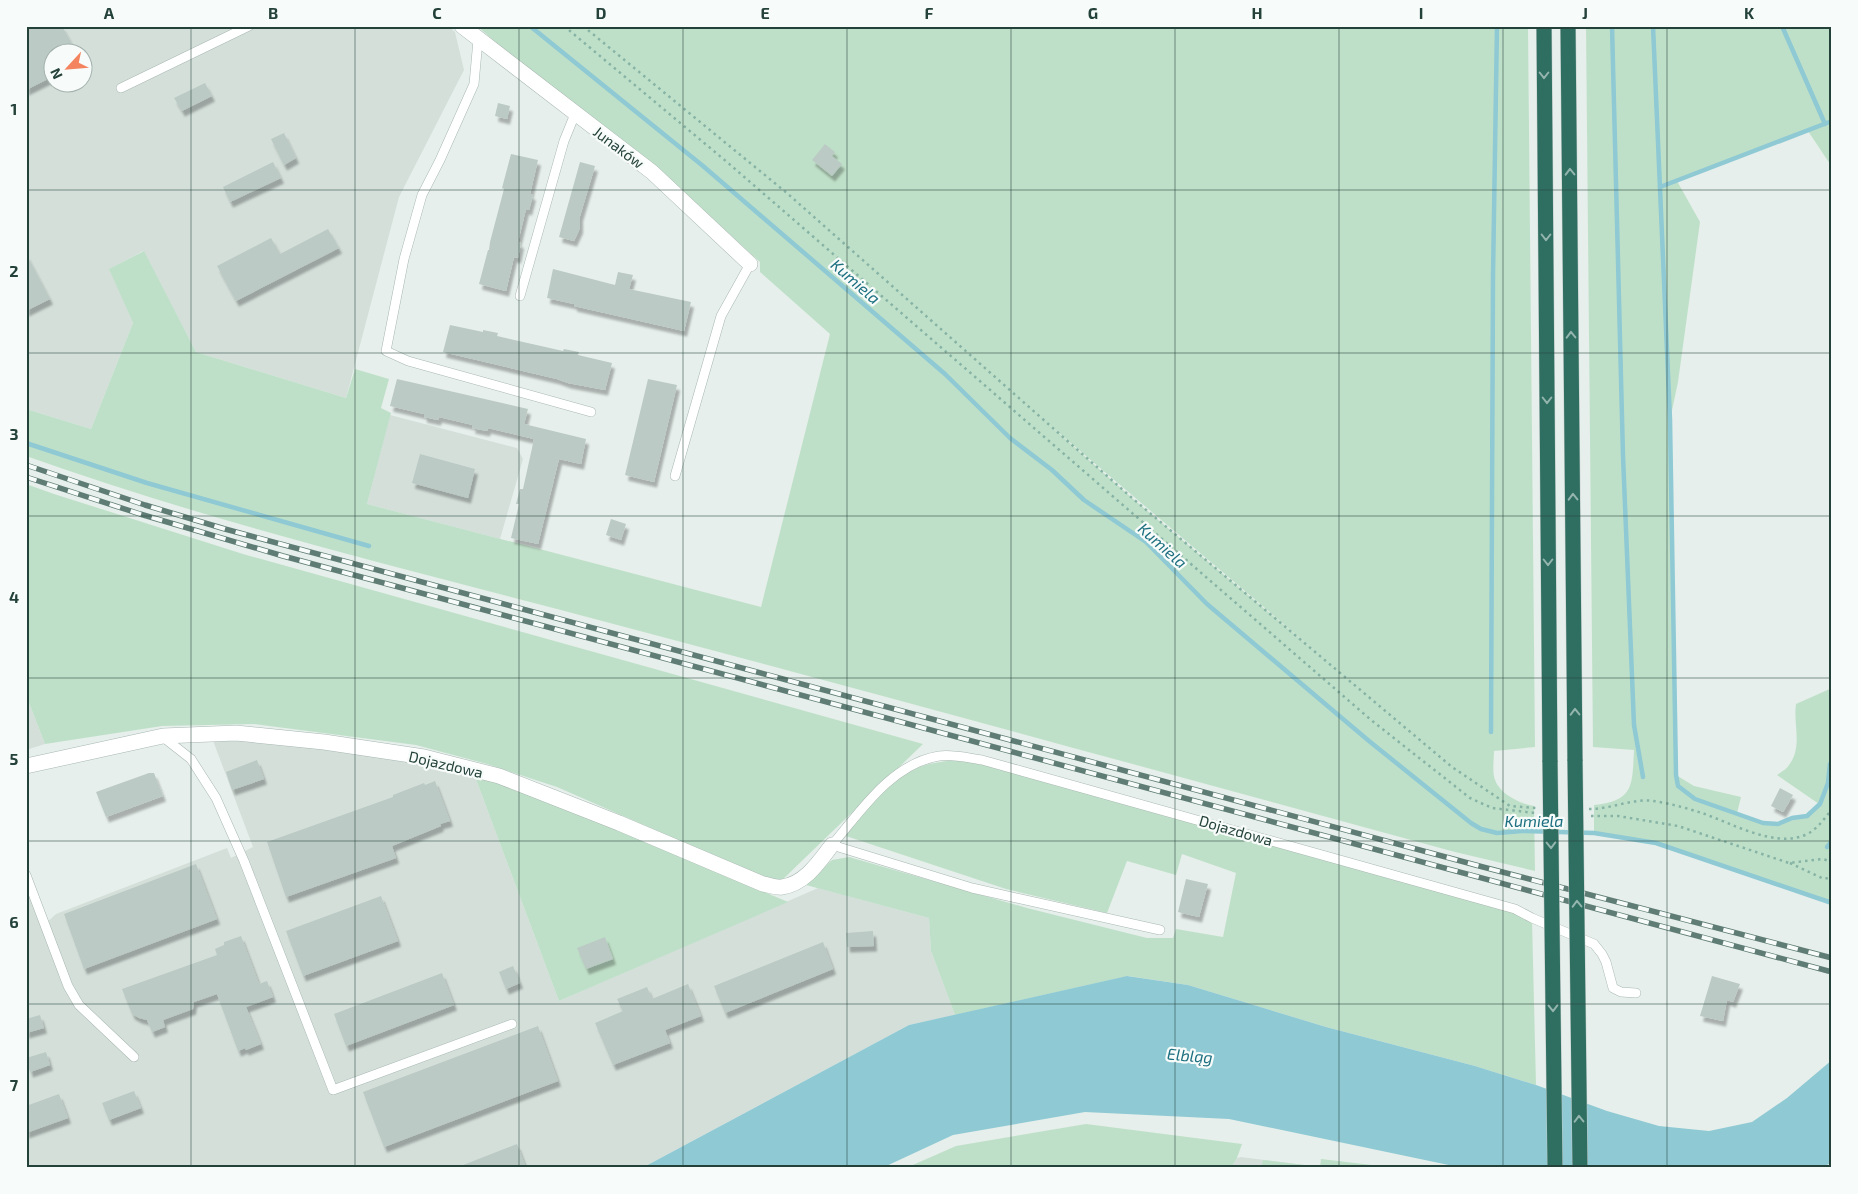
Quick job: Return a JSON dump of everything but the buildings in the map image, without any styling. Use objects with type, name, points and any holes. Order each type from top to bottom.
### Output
[{"type":"highway","points":[[1544,26],[1555,1168]]},
{"type":"highway","points":[[1568,26],[1580,1168]]},
{"type":"street","name":"Junaków","points":[[462,26],[652,172],[750,264]]},
{"type":"street","name":"Dojazdowa","points":[[26,766],[163,736],[236,733],[324,742],[424,757],[499,776],[763,884],[780,887],[796,883],[808,874],[832,846]]},
{"type":"lane","points":[[121,88],[250,26]]},
{"type":"lane","points":[[478,40],[474,84],[422,195],[404,260],[386,351],[408,361],[591,412]]},
{"type":"lane","points":[[520,296],[564,141],[575,114]]},
{"type":"lane","points":[[675,476],[721,316],[750,264]]},
{"type":"lane","points":[[163,736],[191,759],[216,798],[244,861],[333,1090],[512,1024]]},
{"type":"lane","name":"Dojazdowa","points":[[832,846],[872,796],[893,777],[914,765],[939,756],[957,756],[982,760],[1515,909],[1594,944],[1606,962],[1613,988],[1621,992],[1636,993]]},
{"type":"lane","points":[[832,846],[972,888],[1160,930]]},
{"type":"lane","points":[[26,875],[68,986],[80,1005],[134,1057]]},
{"type":"path","points":[[564,26],[734,168],[1371,720],[1470,798],[1484,806],[1502,810],[1544,814]]},
{"type":"path","points":[[583,26],[788,194],[1132,498],[1452,766],[1510,806],[1543,808]]},
{"type":"path","points":[[1585,809],[1621,806],[1641,800],[1653,801],[1701,813],[1753,832],[1777,838],[1804,836],[1815,829],[1832,809]]},
{"type":"path","points":[[1590,816],[1618,816],[1678,826],[1789,862],[1824,878],[1832,877]]},
{"type":"path","points":[[1789,862],[1823,859],[1832,862]]},
{"type":"shaded area","points":[[26,26],[448,26],[455,32],[464,70],[399,197],[346,398],[196,352],[143,251],[110,269],[133,323],[91,429],[26,409]]},
{"type":"shaded area","points":[[390,415],[517,448],[523,459],[500,539],[367,504]]},
{"type":"shaded area","points":[[26,695],[45,744],[26,750]]},
{"type":"shaded area","points":[[212,738],[243,738],[408,759],[474,774],[559,1001],[818,888],[929,918],[931,951],[955,1015],[909,1025],[642,1168],[26,1168],[26,875],[45,924],[56,914],[227,848],[231,858],[253,847]]},
{"type":"shaded area","points":[[1237,1158],[1320,1167],[1392,1168],[1231,1168]]},
{"type":"green space","points":[[477,26],[1528,26],[1535,747],[1494,751],[1493,769],[1495,780],[1501,790],[1517,801],[1534,806],[1535,871],[1455,852],[819,679],[314,545],[98,481],[26,456],[26,409],[91,429],[133,323],[109,269],[144,251],[196,352],[346,398],[355,369],[389,379],[381,408],[391,413],[367,504],[761,607],[830,334],[760,272],[760,262],[654,165],[510,58],[500,46]],"holes":[[[1046,422],[1326,660],[1132,498]]]},
{"type":"green space","points":[[1586,26],[1832,26],[1832,167],[1808,131],[1677,181],[1700,222],[1678,382],[1670,420],[1676,775],[1694,786],[1741,797],[1737,813],[1763,823],[1778,824],[1792,818],[1807,816],[1819,804],[1777,775],[1788,766],[1796,751],[1796,704],[1832,688],[1832,903],[1656,843],[1594,833],[1594,805],[1617,800],[1629,789],[1633,772],[1634,750],[1593,747]]},
{"type":"green space","points":[[26,484],[243,554],[923,744],[778,884],[557,787],[487,764],[416,745],[254,724],[162,726],[45,744],[26,695]]},
{"type":"green space","points":[[952,760],[978,763],[1500,907],[1532,920],[1536,1085],[1475,1066],[1326,1027],[1188,985],[1128,976],[955,1015],[931,951],[929,918],[806,885],[832,860],[849,857],[1027,908],[1147,938],[1173,938],[1176,929],[1223,937],[1236,873],[1182,854],[1176,875],[1127,861],[1107,913],[1006,889],[846,836],[870,804],[899,778],[922,766]]},
{"type":"green space","points":[[474,774],[539,796],[788,902],[559,1001]]},
{"type":"green space","points":[[1086,1124],[1242,1144],[1231,1168],[906,1168],[956,1146]]},
{"type":"green space","points":[[1321,1159],[1397,1168],[1261,1168],[1263,1160],[1320,1167]]},
{"type":"water","name":"Elbląg","points":[[1127,976],[1188,985],[1326,1027],[1475,1066],[1536,1085],[1607,1111],[1659,1126],[1709,1131],[1752,1122],[1787,1098],[1832,1060],[1832,1162],[1822,1168],[1463,1168],[1229,1119],[1085,1112],[953,1135],[882,1168],[642,1168],[909,1025]]},
{"type":"waterway","name":"Kumiela","points":[[530,26],[703,166],[945,374],[1010,438],[1052,470],[1084,500],[1146,542],[1207,604],[1369,741],[1471,823],[1481,829],[1497,833],[1522,831],[1594,833],[1656,843],[1832,903]]},
{"type":"waterway","points":[[1491,732],[1493,276],[1497,26]]},
{"type":"waterway","points":[[1612,26],[1623,456],[1634,725],[1643,777]]},
{"type":"waterway","points":[[1653,26],[1670,420],[1676,775],[1678,786],[1695,799],[1763,823],[1778,824],[1792,818],[1807,816],[1820,804],[1828,783],[1830,764],[1832,762]]},
{"type":"waterway","points":[[1782,26],[1825,124]]},
{"type":"waterway","points":[[1660,187],[1832,121]]},
{"type":"waterway","points":[[26,443],[147,483],[369,546]]},
{"type":"waterway","points":[[1827,847],[1832,841]]},
{"type":"railway","points":[[26,465],[145,505],[225,529],[1483,867],[1832,958]]},
{"type":"railway","points":[[26,477],[140,514],[283,556],[1832,972]]}]
